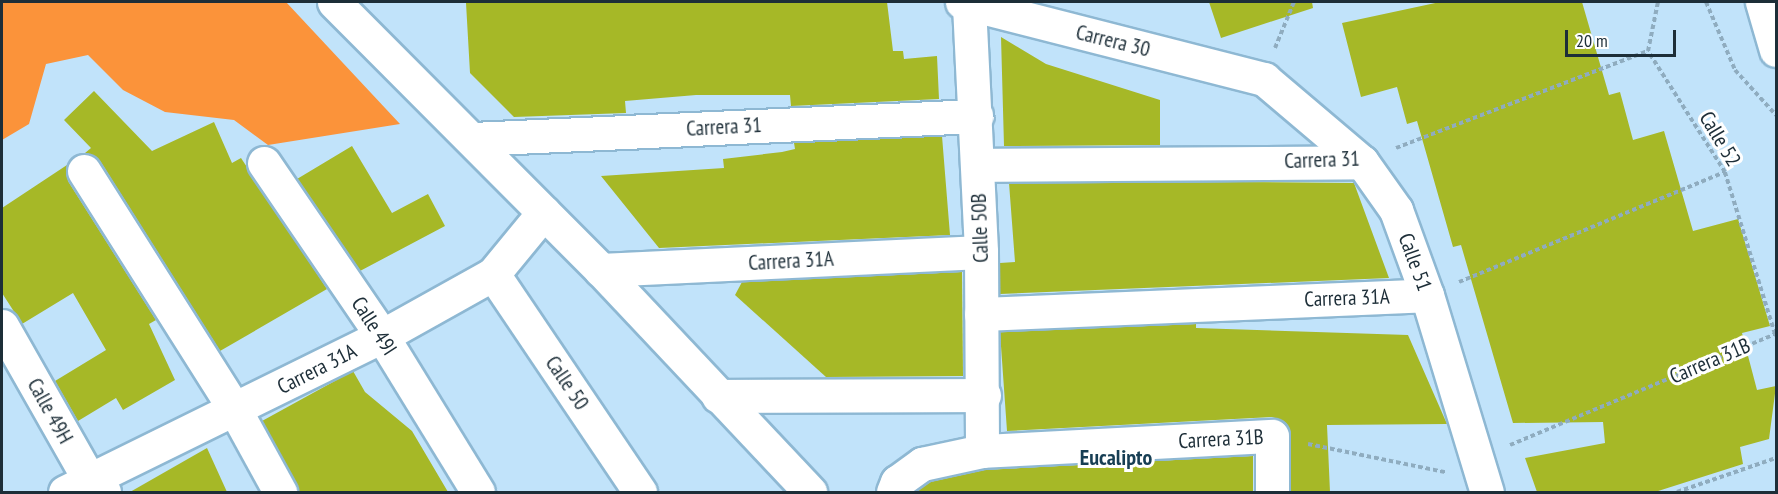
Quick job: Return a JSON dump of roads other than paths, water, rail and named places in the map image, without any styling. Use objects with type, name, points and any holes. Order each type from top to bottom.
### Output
[{"type":"street","points":[[339,2],[601,270],[810,492]]},
{"type":"street","points":[[1762,2],[1776,50]]},
{"type":"street","name":"Carrera 30","points":[[965,3],[1264,79]]},
{"type":"street","name":"Calle 50B","points":[[965,3],[976,116],[984,395],[982,451]]},
{"type":"street","name":"Calle 51","points":[[1264,79],[1362,162],[1396,210],[1428,295],[1484,477]]},
{"type":"street","name":"Carrera 31","points":[[472,139],[976,116]]},
{"type":"street","name":"Carrera 31","points":[[977,165],[1362,162]]},
{"type":"street","name":"Calle 49I","points":[[264,163],[382,336],[478,492]]},
{"type":"street","points":[[84,171],[235,410],[280,492]]},
{"type":"street","name":"Carrera 31A","points":[[86,488],[382,336],[493,274],[544,212]]},
{"type":"street","name":"Carrera 31A","points":[[601,270],[981,252]]},
{"type":"street","name":"Calle 50","points":[[493,274],[640,492]]},
{"type":"street","name":"Carrera 31A","points":[[981,314],[1428,295]]},
{"type":"street","name":"Calle 49H","points":[[2,326],[86,488]]},
{"type":"street","points":[[718,396],[984,395]]},
{"type":"street","name":"Carrera 31B","points":[[893,492],[897,482],[922,464],[982,451],[1272,436],[1272,492]]},
{"type":"district","name":"Eucalipto","points":[[1116,458]]}]
